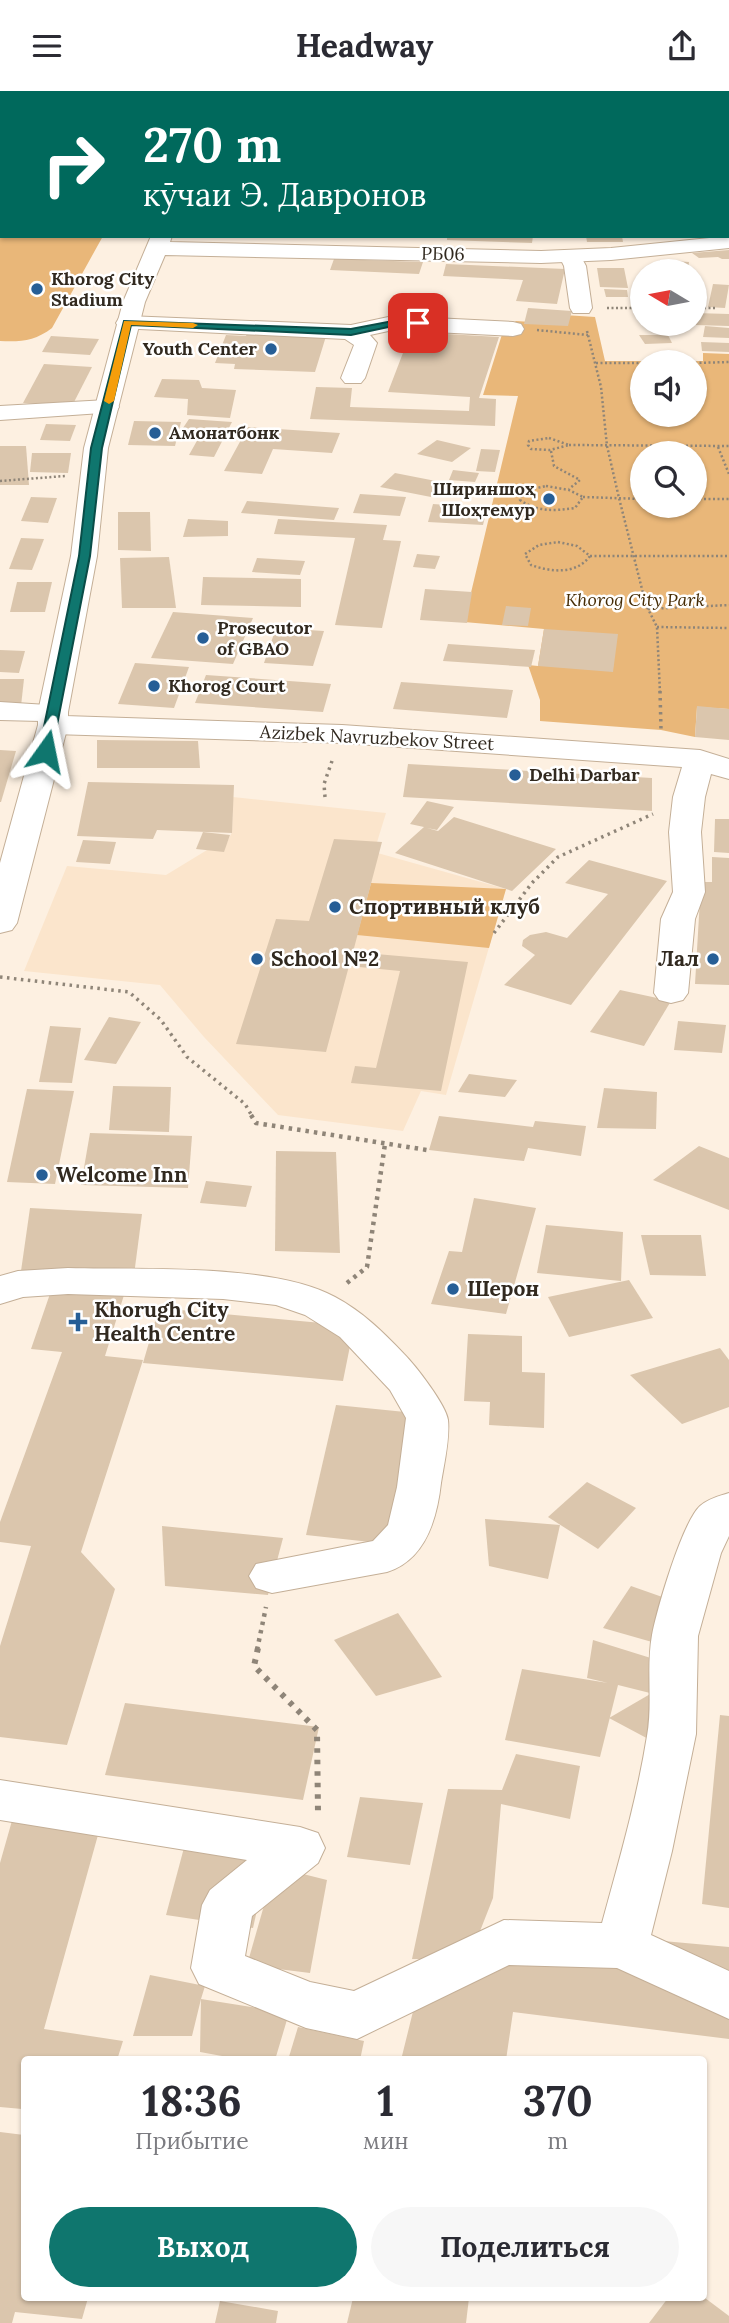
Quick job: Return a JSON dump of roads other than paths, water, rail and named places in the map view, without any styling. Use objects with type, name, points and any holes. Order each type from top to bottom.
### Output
[{"type":"main road","name":"РБ06","points":[[159,242],[570,256],[729,242]]},
{"type":"main road","points":[[0,923],[53,718],[84,556],[96,448],[127,323],[139,284],[159,242]]},
{"type":"main road","points":[[570,256],[575,266],[581,308]]},
{"type":"main road","points":[[127,323],[351,332],[393,323],[513,329]]},
{"type":"main road","points":[[351,332],[366,342],[353,377]]},
{"type":"main road","points":[[0,414],[107,407]]},
{"type":"main road","name":"Azizbek Navruzbekov Street","points":[[0,711],[53,718],[342,734],[715,764]]},
{"type":"main road","points":[[671,993],[678,919],[689,892],[685,832],[689,797],[715,764]]},
{"type":"main road","points":[[0,1291],[18,1284],[68,1281],[223,1286],[280,1292],[319,1305],[354,1327],[405,1380],[427,1418],[419,1487],[410,1531],[387,1555],[272,1576]]},
{"type":"main road","points":[[622,1946],[673,1734],[675,1636],[699,1553],[715,1518],[729,1509]]},
{"type":"main road","points":[[0,1800],[300,1848],[228,1905],[217,1968],[306,2005],[357,2015],[504,1942],[622,1946],[729,1996]]},
{"type":"place","name":"Khorog City Stadium","points":[[37,289]]},
{"type":"place","name":"Youth Center","points":[[271,349]]},
{"type":"place","name":"Амонатбонк","points":[[155,433]]},
{"type":"place","name":"Шириншоҳ Шоҳтемур","points":[[549,499]]},
{"type":"place","name":"Prosecutor of GBAO","points":[[203,638]]},
{"type":"place","name":"Khorog Court","points":[[154,686]]},
{"type":"place","name":"Delhi Darbar","points":[[515,775]]},
{"type":"place","name":"Спортивный клуб","points":[[335,907]]},
{"type":"place","name":"School №2","points":[[257,959]]},
{"type":"place","name":"Лал","points":[[713,959]]},
{"type":"place","name":"Welcome Inn","points":[[42,1175]]},
{"type":"place","name":"Шерон","points":[[453,1289]]},
{"type":"place","name":"Khorugh City Health Centre","points":[[78,1322]]},
{"type":"park label","name":"Khorog City Park","points":[[635,600]]}]
